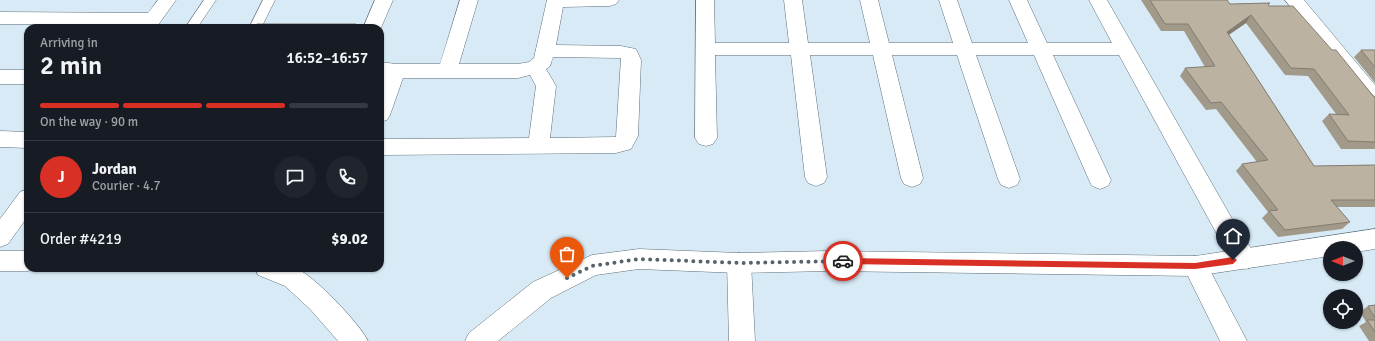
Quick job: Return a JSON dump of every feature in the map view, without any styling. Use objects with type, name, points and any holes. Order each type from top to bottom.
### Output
[{"type":"street","points":[[0,18],[150,23],[166,0]]},
{"type":"street","points":[[374,24],[384,0]]},
{"type":"street","points":[[448,70],[469,0]]},
{"type":"street","points":[[539,146],[546,93],[540,59],[556,1],[610,0]]},
{"type":"street","points":[[705,0],[706,138]]},
{"type":"street","points":[[793,0],[816,176]]},
{"type":"street","points":[[869,0],[912,178]]},
{"type":"street","points":[[948,0],[1009,179]]},
{"type":"street","points":[[1018,0],[1100,180]]},
{"type":"street","points":[[1098,0],[1227,231],[1246,259]]},
{"type":"street","points":[[1294,0],[1375,98]]},
{"type":"street","points":[[705,49],[1126,49]]},
{"type":"street","points":[[384,92],[388,70],[518,71],[540,59],[621,52],[629,54],[631,60],[627,136],[623,143],[616,145],[384,147]]},
{"type":"street","points":[[0,77],[24,77]]},
{"type":"street","points":[[0,139],[24,140]]},
{"type":"street","points":[[0,237],[24,204]]},
{"type":"street","points":[[478,341],[542,290],[592,266],[639,259],[740,263],[828,261],[1195,266],[1375,239]]},
{"type":"street","points":[[0,261],[24,261]]},
{"type":"street","points":[[740,263],[742,341]]},
{"type":"street","points":[[1195,266],[1234,341]]},
{"type":"street","points":[[277,272],[294,279],[319,301],[355,341]]},
{"type":"lane","points":[[194,24],[210,0]]},
{"type":"lane","points":[[257,24],[269,0]]},
{"type":"building","points":[[1150,0],[1227,0],[1230,4],[1270,3],[1268,4],[1269,6],[1293,6],[1332,50],[1336,50],[1375,97],[1375,142],[1348,141],[1329,114],[1349,115],[1314,69],[1291,68],[1251,15],[1227,32],[1314,166],[1375,165],[1375,200],[1331,200],[1350,222],[1285,230],[1269,211],[1278,210],[1242,164],[1268,160],[1221,102],[1211,103],[1185,68],[1215,66],[1188,24],[1165,24]]},
{"type":"building","points":[[1361,50],[1375,50],[1375,67]]},
{"type":"building","points":[[1375,305],[1375,318],[1368,306]]},
{"type":"building","points":[[1367,320],[1375,320],[1375,332]]},
{"type":"way so far","points":[[567,278],[592,266],[639,259],[740,263],[843,261]]},
{"type":"route","points":[[843,261],[1195,266],[1233,260]]}]
